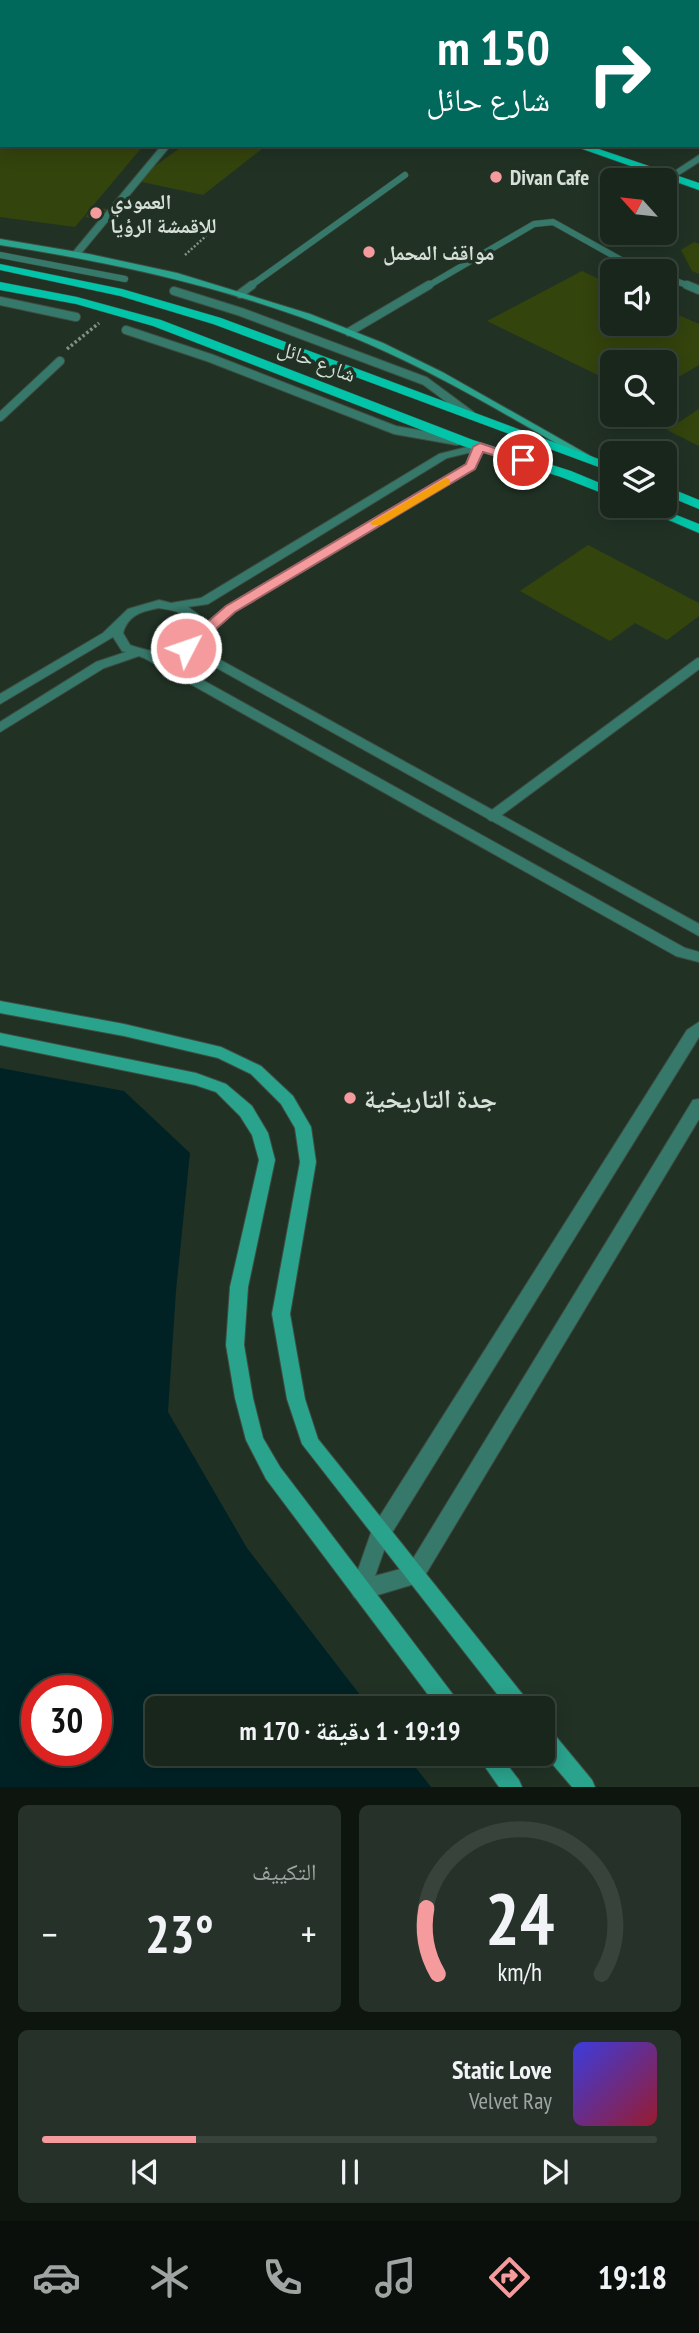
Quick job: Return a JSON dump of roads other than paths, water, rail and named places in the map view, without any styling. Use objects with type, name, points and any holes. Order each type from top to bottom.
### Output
[{"type":"main road","points":[[582,147],[646,168]]},
{"type":"main road","points":[[677,178],[699,187]]},
{"type":"main road","name":"شارع حائل","points":[[0,267],[122,293],[217,321],[600,463]]},
{"type":"main road","name":"شارع حائل","points":[[0,286],[77,301],[157,323],[474,445],[566,474],[600,488]]},
{"type":"main road","points":[[677,495],[699,505]]},
{"type":"main road","points":[[672,518],[699,529]]},
{"type":"street","points":[[76,254],[165,147]]},
{"type":"street","points":[[677,172],[699,158]]},
{"type":"street","points":[[0,242],[76,254],[187,278],[349,332],[466,388],[589,458]]},
{"type":"street","points":[[0,728],[100,665],[142,654],[174,653],[194,640],[230,609],[471,467],[474,445],[443,456],[204,601],[173,606]]},
{"type":"street","points":[[0,700],[107,635],[134,611],[159,604],[185,609],[198,623],[199,632],[194,640]]},
{"type":"street","points":[[119,625],[120,641],[142,654],[681,952],[699,957]]},
{"type":"street","points":[[194,640],[201,654],[699,931]]},
{"type":"street","points":[[0,1007],[124,1030],[221,1053],[256,1069],[287,1100],[303,1127],[308,1161],[281,1314],[296,1399],[311,1444],[511,1696]]},
{"type":"street","points":[[361,1590],[380,1534],[692,1034],[699,1028]]},
{"type":"street","points":[[0,1038],[196,1079],[221,1088],[246,1111],[260,1133],[267,1160],[239,1287],[235,1345],[244,1398],[255,1440],[273,1473],[442,1696]]},
{"type":"street","points":[[361,1590],[414,1575],[699,1105]]},
{"type":"street","points":[[555,1751],[585,1787]]},
{"type":"street","points":[[495,1766],[512,1787]]},
{"type":"lane","points":[[240,294],[405,175]]},
{"type":"lane","points":[[349,332],[534,224],[553,222],[619,259]]},
{"type":"lane","points":[[0,255],[125,279]]},
{"type":"lane","points":[[677,282],[699,290]]},
{"type":"lane","points":[[174,291],[241,312],[425,381],[477,419]]},
{"type":"lane","points":[[0,301],[76,317]]},
{"type":"lane","points":[[126,330],[210,358],[394,430],[474,445]]},
{"type":"lane","points":[[0,417],[61,358]]},
{"type":"lane","points":[[492,816],[699,663]]},
{"type":"water","points":[[0,1068],[124,1091],[190,1153],[176,1291],[168,1412],[247,1548],[361,1696],[145,1696],[145,1766],[414,1766],[431,1787],[0,1787]]},
{"type":"place","name":"Divan Cafe","points":[[496,177]]},
{"type":"place","name":"العمودي للاقمشة الرؤيا","points":[[96,213]]},
{"type":"place","name":"مواقف المحمل","points":[[369,252]]},
{"type":"place","name":"جدة التاريخية","points":[[350,1098]]}]
